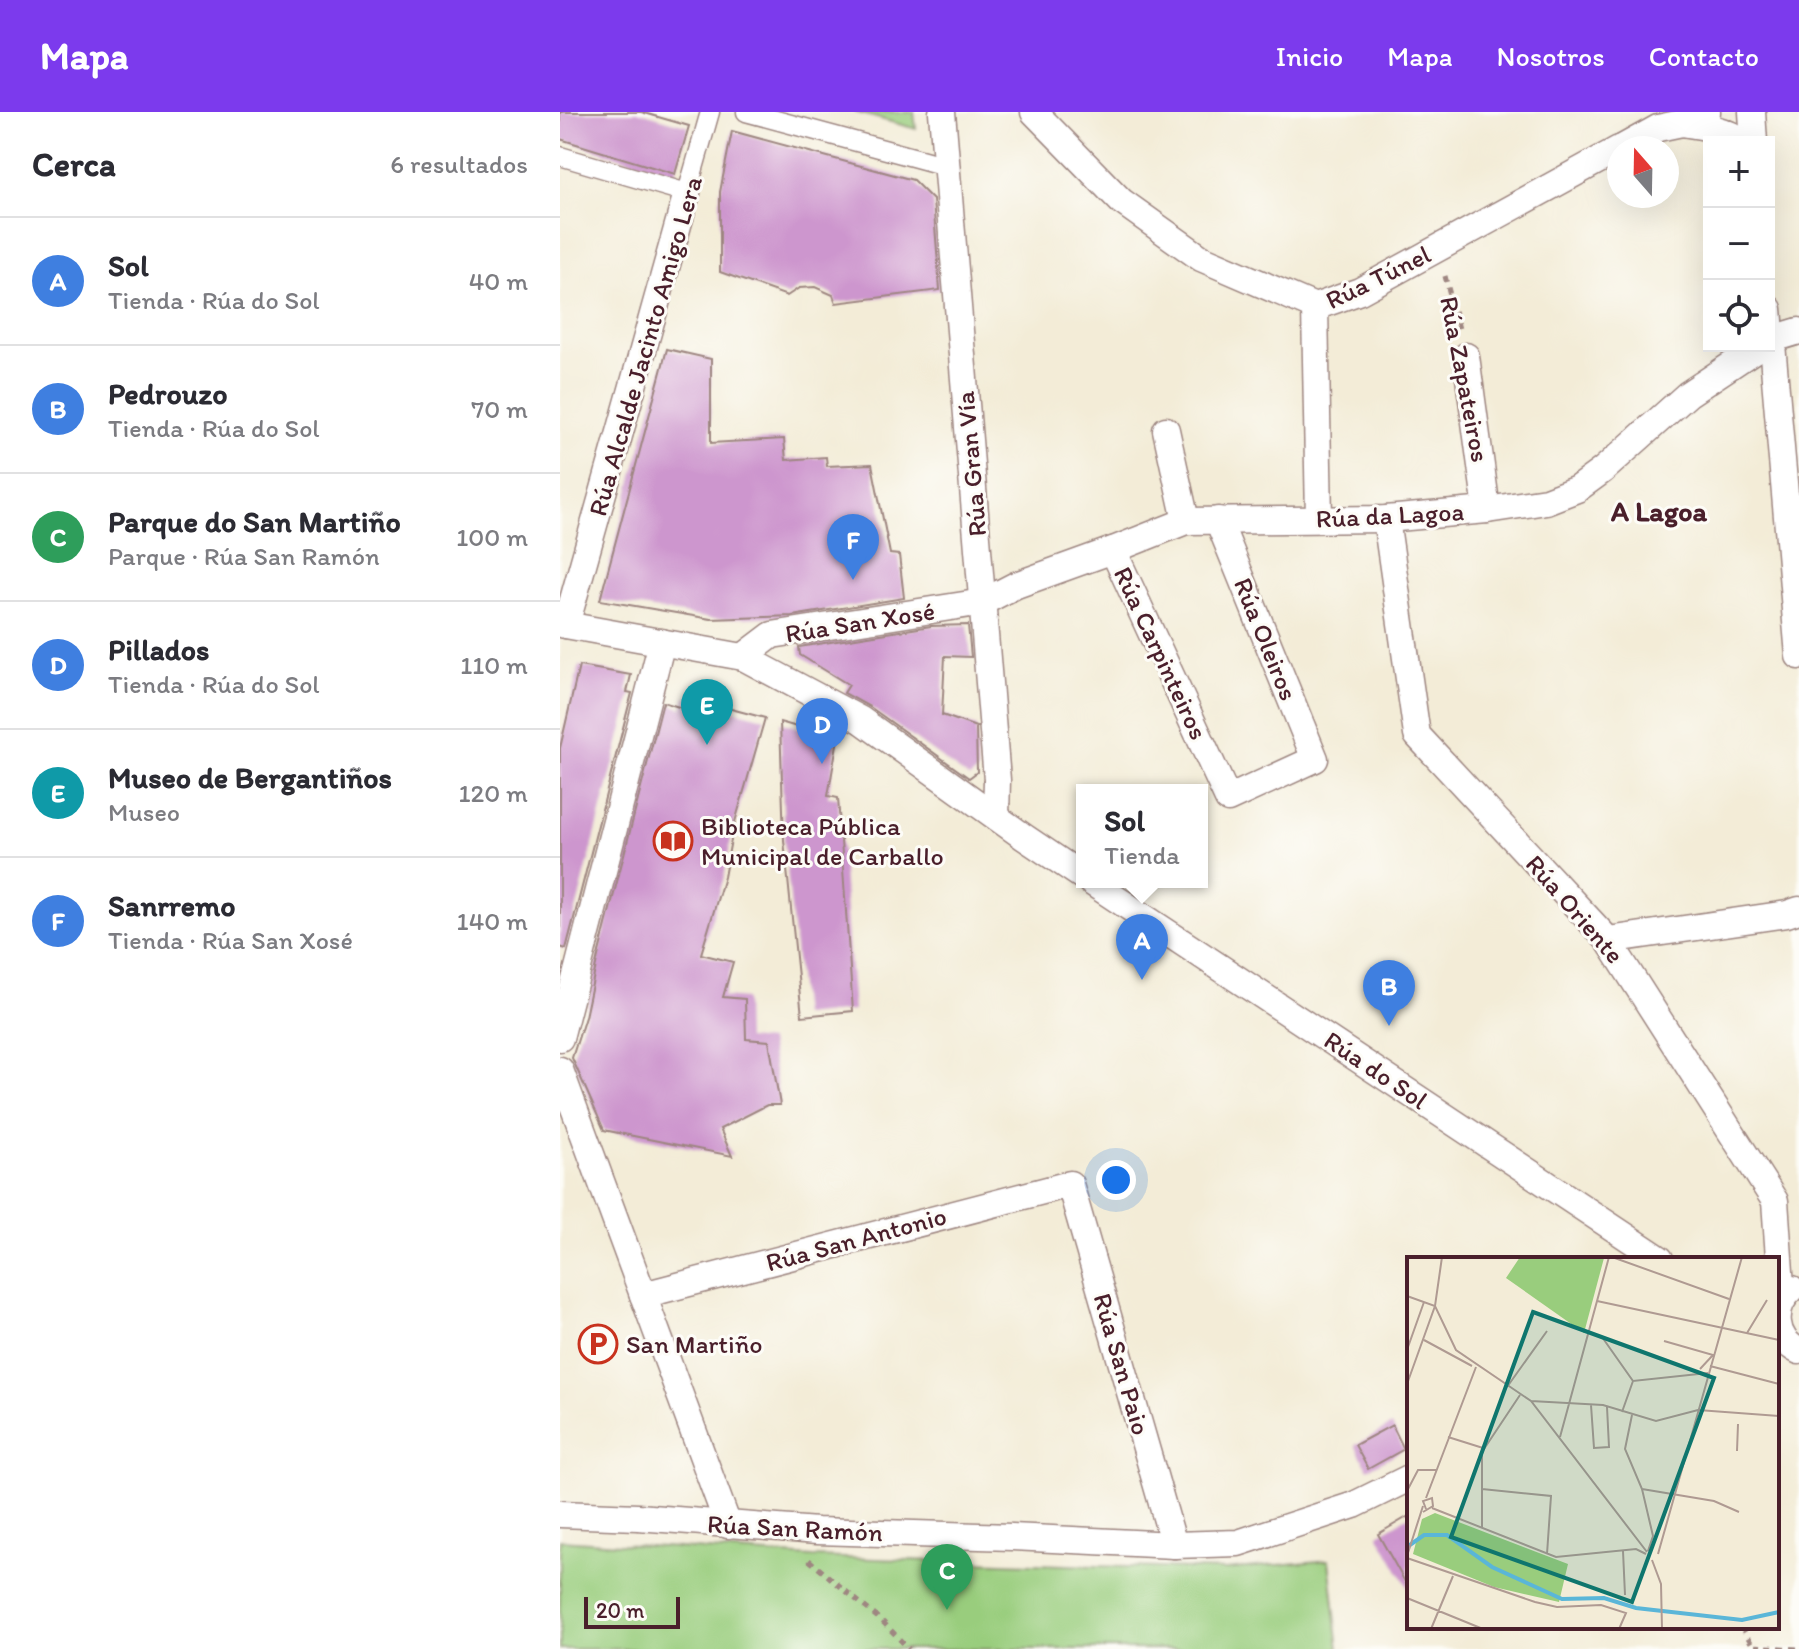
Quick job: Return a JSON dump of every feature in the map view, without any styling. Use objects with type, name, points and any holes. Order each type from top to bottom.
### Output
[{"type":"street","name":"Rúa Alcalde Jacinto Amigo Lera","points":[[563,625],[710,112]]},
{"type":"street","points":[[746,112],[946,166]]},
{"type":"street","name":"Rúa Gran Vía","points":[[942,112],[997,780],[996,816]]},
{"type":"street","name":"Rúa Túnel","points":[[1034,112],[1121,201],[1201,258],[1315,307],[1360,291],[1607,156]]},
{"type":"street","name":"Rúa Túnel","points":[[1643,136],[1669,121],[1707,112]]},
{"type":"street","points":[[1752,112],[1754,136]]},
{"type":"street","points":[[1669,121],[1712,128],[1733,136]]},
{"type":"street","points":[[560,156],[687,193]]},
{"type":"street","points":[[1315,307],[1319,519]]},
{"type":"street","name":"Rúa da Lagoa","points":[[1775,339],[1799,331]]},
{"type":"street","name":"Rúa da Lagoa","points":[[983,602],[1016,585],[1186,521],[1386,519],[1546,501],[1577,489],[1603,470],[1688,394],[1752,352]]},
{"type":"street","points":[[1768,352],[1799,656]]},
{"type":"street","name":"Rúa Zapateiros","points":[[1466,356],[1487,510]]},
{"type":"street","points":[[1166,430],[1186,521]]},
{"type":"street","name":"Rúa Oriente","points":[[1386,519],[1417,735],[1608,940],[1775,1201],[1779,1257]]},
{"type":"street","name":"Rúa Oleiros","points":[[1218,520],[1315,759],[1228,799]]},
{"type":"street","name":"Rúa Carpinteiros","points":[[1113,550],[1228,799]]},
{"type":"street","name":"Rúa San Xosé","points":[[743,657],[772,635],[983,602]]},
{"type":"street","points":[[563,625],[743,657],[861,720],[1076,872]]},
{"type":"street","points":[[560,1038],[662,642]]},
{"type":"street","name":"Rúa do Sol","points":[[1100,888],[1657,1257]]},
{"type":"street","points":[[1608,940],[1799,910]]},
{"type":"street","points":[[560,1070],[728,1525]]},
{"type":"street","name":"Rúa San Antonio","points":[[643,1295],[1070,1184]]},
{"type":"street","name":"Rúa San Paio","points":[[1070,1184],[1174,1545]]},
{"type":"street","name":"Rúa Oriente","points":[[1779,1264],[1782,1312]]},
{"type":"street","points":[[1782,1312],[1785,1340],[1799,1351]]},
{"type":"street","name":"Rúa San Ramón","points":[[560,1514],[638,1517],[772,1529],[1174,1545],[1238,1543],[1354,1505],[1407,1479]]},
{"type":"path","name":"Rúa Zapateiros","points":[[1438,248],[1466,356]]},
{"type":"path","points":[[772,1529],[884,1623],[909,1649]]},
{"type":"path","points":[[1743,1629],[1753,1646],[1797,1649]]},
{"type":"green space","points":[[855,112],[914,112],[916,129]]},
{"type":"green space","points":[[560,1540],[813,1557],[1225,1570],[1329,1560],[1339,1649],[560,1649]]},
{"type":"building","points":[[560,112],[641,112],[689,126],[675,174],[560,139]]},
{"type":"building","points":[[732,131],[913,180],[933,200],[940,290],[836,303],[833,295],[815,287],[799,288],[787,296],[720,272],[720,192]]},
{"type":"building","points":[[667,349],[711,359],[711,443],[784,439],[786,460],[826,457],[827,466],[872,464],[890,554],[899,555],[904,598],[792,616],[711,619],[600,600]]},
{"type":"building","points":[[968,625],[971,657],[945,656],[942,715],[976,727],[977,772],[969,778],[870,707],[844,693],[849,685],[800,655],[799,647],[931,626]]},
{"type":"building","points":[[579,666],[631,675],[627,692],[632,693],[566,949],[560,947],[560,748]]},
{"type":"building","points":[[686,697],[765,718],[701,954],[733,962],[723,997],[745,999],[746,1039],[769,1041],[780,1105],[767,1105],[720,1129],[732,1156],[604,1130],[572,1058],[585,1017],[663,702],[682,708]]},
{"type":"building","points":[[826,720],[840,727],[828,796],[838,798],[853,1011],[802,1016],[784,840],[780,722],[816,736]]},
{"type":"building","points":[[1392,1425],[1404,1449],[1368,1469],[1355,1445]]},
{"type":"building","points":[[1407,1517],[1407,1585],[1378,1534]]},
{"type":"place","name":"Sanrremo","points":[[853,580]]},
{"type":"place","name":"Museo de Bergantiños","points":[[707,745]]},
{"type":"place","name":"Pillados","points":[[822,764]]},
{"type":"place","name":"Biblioteca Pública Municipal de Carballo","points":[[673,841]]},
{"type":"place","name":"Sol","points":[[1142,980]]},
{"type":"place","name":"Pedrouzo","points":[[1389,1026]]},
{"type":"place","name":"San Martiño","points":[[598,1344]]},
{"type":"place","name":"Parque do San Martiño","points":[[947,1610]]},
{"type":"district","name":"A Lagoa","points":[[1659,511]]}]
